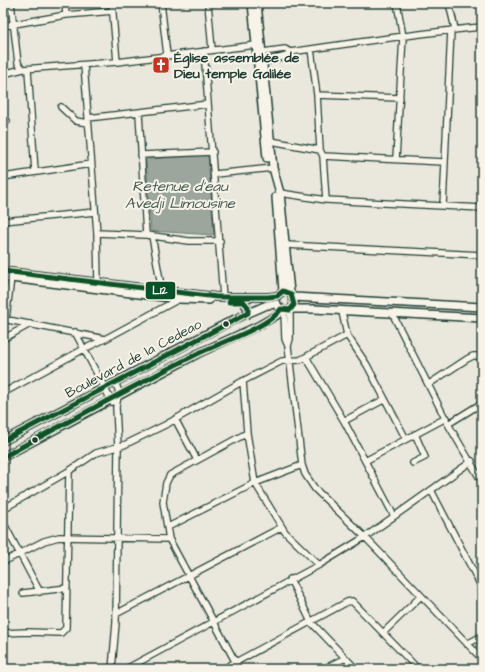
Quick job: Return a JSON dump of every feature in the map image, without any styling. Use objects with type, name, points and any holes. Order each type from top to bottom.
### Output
[{"type":"main road","points":[[252,3],[271,168],[276,192],[284,302]]},
{"type":"main road","points":[[257,3],[271,141],[271,168],[280,193],[286,245],[284,302]]},
{"type":"main road","points":[[3,271],[162,291],[223,297],[261,298],[342,312],[482,318]]},
{"type":"main road","points":[[3,277],[180,299],[482,308]]},
{"type":"main road","points":[[244,302],[248,309],[247,314]]},
{"type":"main road","name":"Boulevard de la Cedeao","points":[[3,440],[247,314],[267,305],[284,302]]},
{"type":"main road","name":"Boulevard de la Cedeao","points":[[3,457],[219,343],[258,326],[277,315],[284,302]]},
{"type":"street","points":[[11,3],[12,24],[18,63],[26,70],[35,171]]},
{"type":"street","points":[[65,3],[66,16]]},
{"type":"street","points":[[112,3],[117,62]]},
{"type":"street","points":[[161,3],[167,55]]},
{"type":"street","points":[[208,3],[212,50]]},
{"type":"street","points":[[396,159],[402,37],[397,3]]},
{"type":"street","points":[[443,206],[444,162],[453,30],[449,3]]},
{"type":"street","points":[[3,26],[66,16],[113,11]]},
{"type":"street","points":[[262,52],[285,49],[290,52],[482,26]]},
{"type":"street","points":[[3,74],[26,70],[117,62],[167,55],[256,46]]},
{"type":"street","points":[[311,49],[317,95],[320,150],[323,156],[326,200]]},
{"type":"street","points":[[204,51],[215,174],[223,297]]},
{"type":"street","points":[[263,62],[287,56],[290,52]]},
{"type":"street","points":[[84,64],[97,233],[98,283]]},
{"type":"street","points":[[317,95],[400,98]]},
{"type":"street","points":[[62,107],[76,121],[208,104]]},
{"type":"street","points":[[139,112],[141,155],[149,235],[162,291]]},
{"type":"street","points":[[271,141],[320,150]]},
{"type":"street","points":[[141,155],[212,152]]},
{"type":"street","points":[[323,156],[444,162]]},
{"type":"street","points":[[3,176],[91,164]]},
{"type":"street","points":[[215,174],[271,168]]},
{"type":"street","points":[[280,193],[326,200],[482,208]]},
{"type":"street","points":[[3,221],[95,212]]},
{"type":"street","points":[[97,233],[149,235],[189,241],[220,241]]},
{"type":"street","points":[[286,245],[482,255]]},
{"type":"street","points":[[11,278],[5,319],[106,339]]},
{"type":"street","points":[[3,393],[84,348],[106,339],[180,299]]},
{"type":"street","points":[[284,302],[290,339],[288,346],[304,474],[315,489],[365,537],[482,659]]},
{"type":"street","points":[[342,312],[347,335],[367,365],[406,439]]},
{"type":"street","points":[[392,313],[448,424],[472,462],[482,482]]},
{"type":"street","points":[[3,339],[30,324]]},
{"type":"street","points":[[75,332],[106,387],[110,400],[116,407]]},
{"type":"street","points":[[3,509],[69,471],[96,453],[118,446],[176,419],[242,381],[282,361],[300,360],[347,335]]},
{"type":"street","points":[[429,384],[467,359],[473,356],[482,356]]},
{"type":"street","points":[[306,357],[344,421],[394,516]]},
{"type":"street","points":[[242,381],[247,433],[255,483],[282,527],[319,565]]},
{"type":"street","points":[[112,669],[116,614],[118,446],[116,407],[119,396],[118,388],[115,382]]},
{"type":"street","points":[[344,421],[385,399]]},
{"type":"street","points":[[448,424],[482,403]]},
{"type":"street","points":[[365,461],[446,418]]},
{"type":"street","points":[[176,419],[197,460]]},
{"type":"street","points":[[236,662],[169,539],[163,502],[168,478],[172,473],[247,433]]},
{"type":"street","points":[[413,463],[425,456],[414,434]]},
{"type":"street","points":[[126,669],[290,579],[319,565],[365,537],[472,462]]},
{"type":"street","points":[[168,527],[255,483],[302,465]]},
{"type":"street","points":[[3,634],[27,632],[61,633],[66,628],[69,537],[69,471]]},
{"type":"street","points":[[431,490],[482,588]]},
{"type":"street","points":[[3,522],[40,592]]},
{"type":"street","points":[[116,614],[282,527]]},
{"type":"street","points":[[3,562],[52,538],[117,537],[169,539]]},
{"type":"street","points":[[290,579],[311,622],[356,669]]},
{"type":"street","points":[[22,593],[67,588]]},
{"type":"street","points":[[383,633],[421,596]]},
{"type":"street","points":[[223,669],[347,602],[352,602],[418,669]]},
{"type":"street","points":[[467,644],[482,636]]},
{"type":"street","points":[[324,669],[345,658]]},
{"type":"water","name":"Retenue d'eau Avedji Limousine","points":[[208,155],[214,235],[151,231],[146,160]]},
{"type":"transit line","name":"L12","points":[[3,271],[217,297],[268,297],[277,296],[283,291],[291,294],[294,305],[290,310],[281,309],[275,316],[255,328],[199,353],[3,457]]},
{"type":"transit line","name":"L12","points":[[3,441],[248,313],[248,307],[244,302],[229,302]]},
{"type":"place","name":"Église assemblée de Dieu temple Galilée","points":[[161,65]]}]
